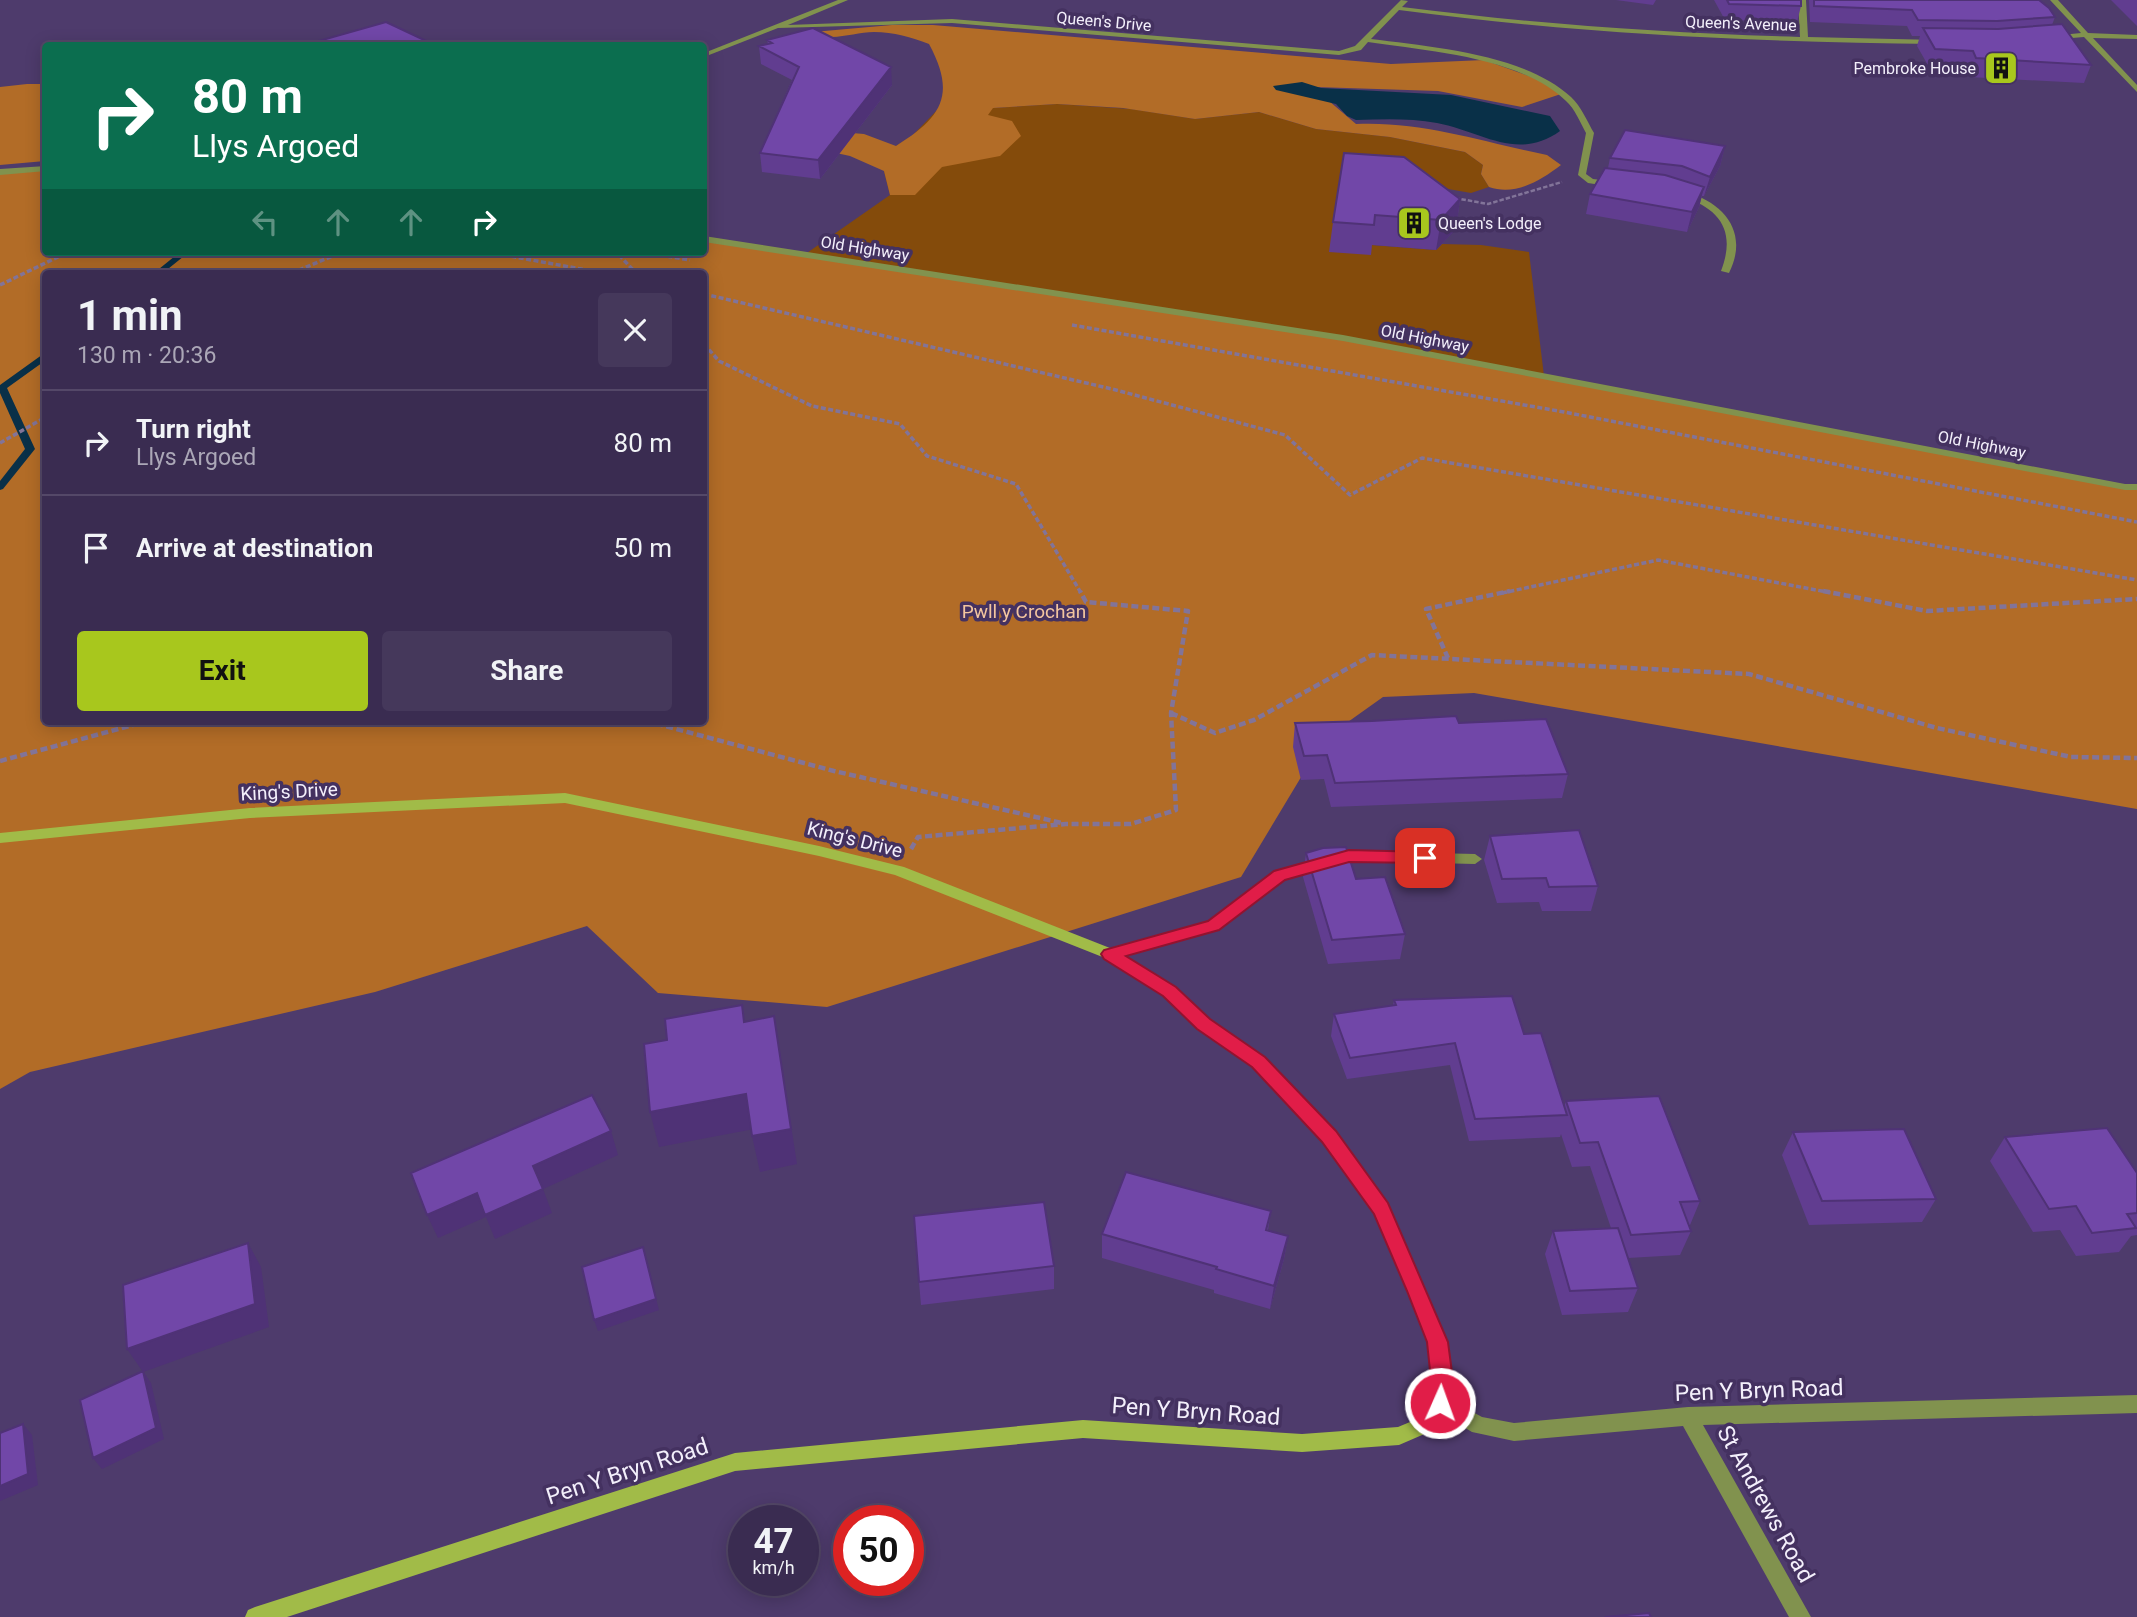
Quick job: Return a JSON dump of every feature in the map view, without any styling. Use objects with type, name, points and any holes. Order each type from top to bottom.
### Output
[{"type":"main road","name":"King's Drive","points":[[0,838],[250,813],[565,798],[819,851],[899,871],[1110,954],[1169,992],[1204,1024],[1259,1062],[1329,1137],[1381,1209],[1418,1291],[1437,1342],[1442,1380],[1440,1403]]},
{"type":"main road","name":"Pen Y Bryn Road","points":[[256,1617],[735,1462],[1083,1429],[1302,1443],[1399,1436],[1429,1423],[1440,1403]]},
{"type":"street","points":[[707,54],[844,0]]},
{"type":"street","name":"Queen's Drive","points":[[781,27],[952,21],[1339,53],[1358,48],[1405,0]]},
{"type":"street","points":[[1802,0],[1804,40]]},
{"type":"street","points":[[2054,0],[2137,90]]},
{"type":"street","name":"Queen's Avenue","points":[[1397,8],[1483,20],[1718,38],[1941,42]]},
{"type":"street","points":[[2043,38],[2084,35],[2137,37]]},
{"type":"street","points":[[1366,40],[1483,60],[1536,78],[1570,100],[1590,133],[1582,175],[1591,181],[1630,185]]},
{"type":"street","points":[[0,172],[42,168]]},
{"type":"street","points":[[1670,191],[1696,197],[1723,214],[1732,236],[1726,271]]},
{"type":"street","name":"Old Highway","points":[[707,239],[1343,338],[2125,487],[2137,487]]},
{"type":"street","points":[[1110,954],[1213,926],[1280,876],[1349,856],[1475,859]]},
{"type":"street","name":"Pen Y Bryn Road","points":[[1440,1403],[1479,1426],[1514,1432],[1688,1416],[2137,1404]]},
{"type":"street","name":"St Andrews Road","points":[[1688,1416],[1801,1617]]},
{"type":"path","points":[[1450,197],[1488,204],[1582,175]]},
{"type":"path","points":[[0,285],[60,256]]},
{"type":"path","points":[[299,270],[333,256]]},
{"type":"path","points":[[511,256],[587,270]]},
{"type":"path","points":[[620,256],[633,270]]},
{"type":"path","points":[[667,256],[698,261]]},
{"type":"path","points":[[707,295],[1112,389],[1285,435],[1350,495],[1422,458],[2137,580]]},
{"type":"path","points":[[1068,324],[1551,410],[2137,522]]},
{"type":"path","points":[[707,347],[719,361],[812,406],[900,424],[927,456],[1016,484],[1086,602],[1188,611],[1171,713],[1176,810],[1131,824],[1066,824],[918,837],[899,871]]},
{"type":"path","points":[[0,443],[42,419]]},
{"type":"path","points":[[1448,658],[1426,609],[1658,560],[1927,611],[2137,598]]},
{"type":"path","points":[[1171,713],[1215,733],[1254,720],[1371,655],[1448,658],[1749,674],[1937,728],[2071,757],[2137,758]]},
{"type":"path","points":[[0,761],[133,725]]},
{"type":"path","points":[[661,725],[834,771],[1066,824]]},
{"type":"shaded area","points":[[943,104],[993,108],[1057,104],[1131,109],[1195,119],[1259,112],[1316,129],[1390,137],[1465,152],[1483,165],[1481,174],[1489,187],[1471,193],[1431,186],[1372,245],[1436,250],[1442,244],[1481,245],[1529,252],[1544,376],[804,255],[890,195],[884,171],[896,146],[912,136]]},
{"type":"green space","points":[[892,25],[933,25],[1391,64],[1484,60],[1540,80],[1561,94],[1522,107],[1438,91],[1285,86],[1329,101],[1356,124],[1429,129],[1547,155],[1561,165],[1527,185],[1508,190],[1499,189],[1489,187],[1481,174],[1483,165],[1465,152],[1390,137],[1316,129],[1259,112],[1195,119],[1123,108],[1057,104],[993,108],[988,115],[1012,121],[1021,136],[1000,156],[942,167],[915,195],[890,195],[884,171],[850,156],[776,140],[791,128],[864,134],[896,146],[925,125],[940,103],[943,91],[942,77],[929,44],[888,33],[866,32],[827,37],[813,32]]},
{"type":"green space","points":[[42,84],[42,161],[0,165],[0,87]]},
{"type":"green space","name":"Pwll y Crochan","points":[[42,168],[42,256],[707,256],[707,239],[1343,338],[2137,487],[2137,809],[1474,693],[1383,697],[1324,739],[1241,877],[827,1007],[658,993],[587,926],[375,992],[30,1072],[0,1089],[0,172]]},
{"type":"water","points":[[1302,82],[1321,88],[1451,95],[1550,116],[1560,131],[1544,140],[1514,144],[1427,121],[1356,120],[1347,116],[1336,104],[1276,90],[1273,86]]},
{"type":"building","points":[[1727,0],[1801,0],[1801,6],[1729,4]]},
{"type":"building","points":[[1814,0],[2039,0],[2055,17],[1997,21],[1918,20],[1912,10],[1814,6]]},
{"type":"building","points":[[386,22],[428,42],[315,42]]},
{"type":"building","points":[[2062,24],[2091,65],[1976,58],[1973,51],[1935,49],[1923,28],[1998,29]]},
{"type":"building","points":[[813,28],[891,67],[818,160],[760,153],[799,67],[759,46],[772,43],[767,40]]},
{"type":"building","points":[[1625,130],[1725,146],[1710,177],[1682,166],[1610,158]]},
{"type":"building","points":[[1344,153],[1404,157],[1460,199],[1441,220],[1375,215],[1374,225],[1333,222]]},
{"type":"building","points":[[1605,168],[1665,175],[1704,187],[1692,212],[1590,194]]},
{"type":"building","points":[[1456,716],[1459,723],[1546,719],[1568,774],[1335,783],[1327,755],[1304,756],[1295,723],[1372,721]]},
{"type":"building","points":[[1579,830],[1598,886],[1549,887],[1546,878],[1502,879],[1490,836]]},
{"type":"building","points":[[1346,847],[1356,879],[1385,877],[1405,934],[1332,940],[1306,853],[1323,848]]},
{"type":"building","points":[[1512,996],[1524,1034],[1541,1033],[1567,1115],[1475,1119],[1455,1043],[1350,1058],[1334,1014],[1396,1005],[1394,1000]]},
{"type":"building","points":[[742,1005],[744,1022],[774,1016],[791,1129],[752,1136],[746,1094],[650,1112],[644,1044],[667,1040],[665,1019]]},
{"type":"building","points":[[592,1095],[611,1131],[533,1166],[543,1189],[485,1215],[477,1193],[427,1215],[411,1173]]},
{"type":"building","points":[[1659,1096],[1700,1201],[1680,1202],[1691,1231],[1631,1235],[1598,1142],[1580,1143],[1566,1101]]},
{"type":"building","points":[[2107,1128],[2137,1173],[2137,1213],[2127,1214],[2136,1228],[2092,1233],[2076,1206],[2049,1209],[2005,1137]]},
{"type":"building","points":[[1904,1129],[1936,1199],[1822,1201],[1793,1132]]},
{"type":"building","points":[[1126,1172],[1271,1211],[1266,1230],[1288,1236],[1274,1286],[1102,1234]]},
{"type":"building","points":[[1044,1202],[1054,1266],[919,1282],[914,1216]]},
{"type":"building","points":[[1618,1228],[1638,1288],[1570,1291],[1553,1231]]},
{"type":"building","points":[[248,1243],[255,1304],[127,1349],[123,1285]]},
{"type":"building","points":[[643,1247],[656,1299],[594,1320],[582,1267]]},
{"type":"building","points":[[143,1371],[156,1428],[93,1458],[80,1400]]},
{"type":"building","points":[[23,1424],[28,1474],[0,1486],[0,1433]]},
{"type":"building","points":[[1649,1613],[1651,1617],[1605,1617]]},
{"type":"waterway","points":[[162,270],[180,256]]},
{"type":"waterway","points":[[2,387],[42,358]]},
{"type":"waterway","points":[[0,487],[30,449],[2,387]]},
{"type":"place","name":"Pembroke House","points":[[2001,68]]},
{"type":"place","name":"Queen's Lodge","points":[[1414,223]]},
{"type":"route","points":[[1425,858],[1349,856],[1280,876],[1213,926],[1110,954],[1169,992],[1204,1024],[1259,1062],[1329,1137],[1381,1209],[1418,1291],[1437,1342],[1442,1380],[1440,1403]]}]
